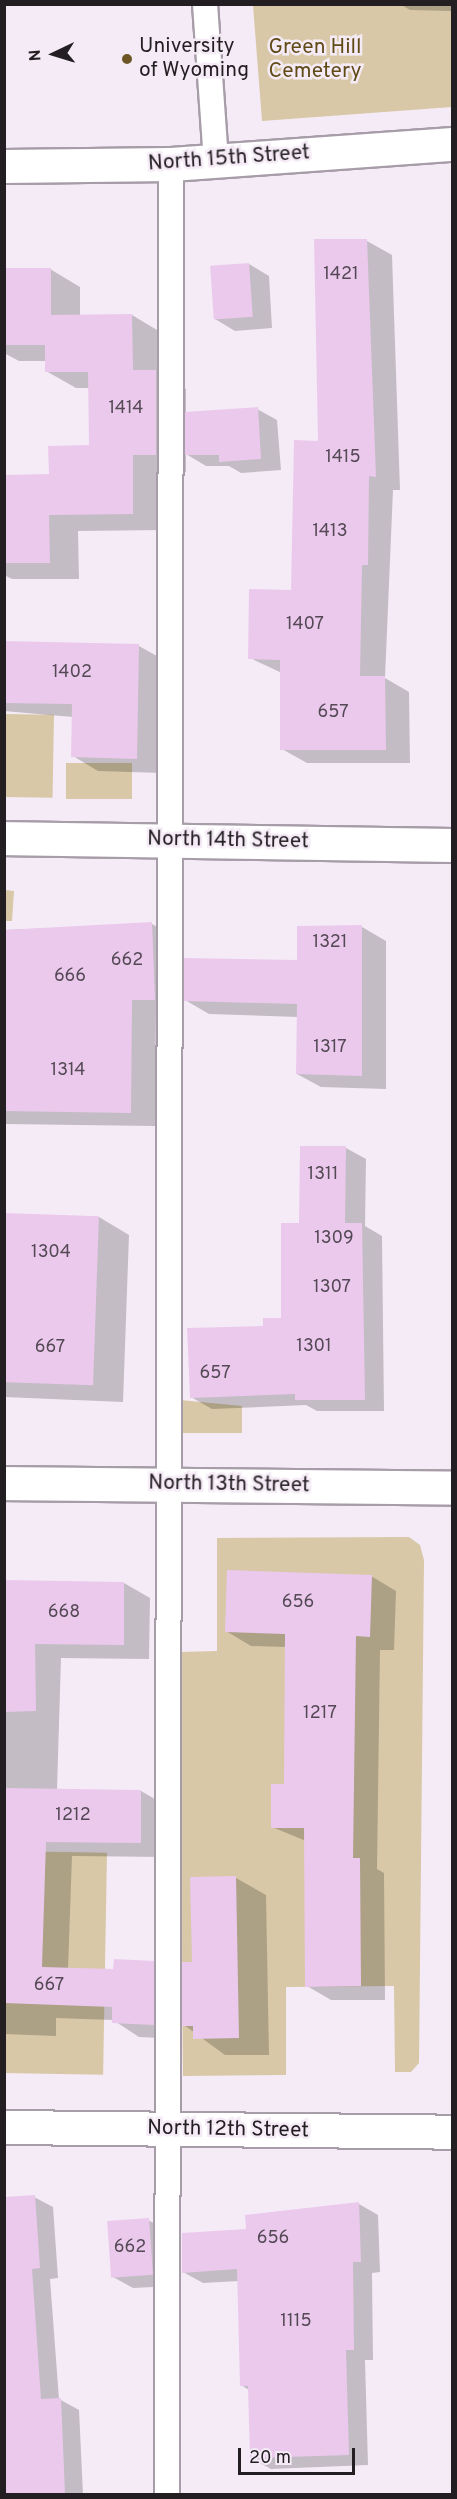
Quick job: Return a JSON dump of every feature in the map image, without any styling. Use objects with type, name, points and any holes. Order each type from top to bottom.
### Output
[{"type":"street","name":"North 15th Street","points":[[4,166],[171,164],[453,144]]},
{"type":"street","name":"North 14th Street","points":[[4,838],[453,845]]},
{"type":"street","name":"North 13th Street","points":[[4,1483],[453,1488]]},
{"type":"street","name":"North 12th Street","points":[[4,2127],[453,2132]]},
{"type":"lane","points":[[206,4],[216,161]]},
{"type":"lane","points":[[166,2494],[171,164]]},
{"type":"green space","name":"Green Hill Cemetery","points":[[253,5],[452,5],[452,107],[262,121]]},
{"type":"green space","points":[[5,714],[54,715],[53,798],[4,797]]},
{"type":"green space","points":[[66,763],[132,763],[132,799],[66,799]]},
{"type":"green space","points":[[5,890],[14,891],[12,921],[5,921]]},
{"type":"green space","points":[[180,1400],[242,1406],[242,1433],[179,1433]]},
{"type":"green space","points":[[409,1537],[420,1545],[424,1560],[419,2063],[411,2072],[395,2072],[394,1986],[286,1987],[286,2075],[183,2076],[179,1652],[217,1651],[217,1538]]},
{"type":"green space","points":[[5,1851],[107,1853],[103,2075],[4,2073]]},
{"type":"building","points":[[314,239],[367,239],[376,477],[369,476],[368,565],[362,565],[360,676],[385,676],[386,750],[280,750],[280,660],[248,659],[249,589],[291,590],[294,440],[318,441]]},
{"type":"building","points":[[249,263],[253,317],[214,320],[210,266]]},
{"type":"building","points":[[4,268],[51,268],[51,315],[132,314],[133,370],[156,370],[156,455],[133,455],[133,514],[49,515],[50,563],[4,563],[4,475],[49,474],[48,446],[89,445],[88,372],[45,372],[45,345],[4,345]]},
{"type":"building","points":[[258,407],[261,459],[219,462],[219,455],[185,455],[185,412]]},
{"type":"building","points":[[4,641],[139,644],[137,759],[71,757],[72,704],[4,703]]},
{"type":"building","points":[[152,922],[155,1000],[132,1000],[131,1113],[4,1111],[4,930]]},
{"type":"building","points":[[362,925],[362,1076],[296,1074],[297,1004],[184,1001],[184,958],[297,960],[297,926]]},
{"type":"building","points":[[300,1146],[346,1146],[345,1223],[362,1223],[365,1400],[295,1400],[295,1394],[190,1398],[187,1328],[263,1326],[263,1318],[281,1318],[281,1223],[299,1223]]},
{"type":"building","points":[[4,1213],[99,1216],[93,1385],[4,1382]]},
{"type":"building","points":[[227,1570],[372,1575],[370,1637],[356,1636],[353,1858],[360,1858],[361,1986],[305,1987],[304,1828],[271,1828],[271,1784],[284,1784],[285,1634],[225,1632]]},
{"type":"building","points":[[4,1580],[124,1582],[124,1645],[35,1644],[36,1711],[4,1712]]},
{"type":"building","points":[[4,1788],[141,1790],[141,1843],[46,1842],[42,1967],[113,1969],[114,1959],[154,1961],[154,2025],[112,2023],[112,2007],[4,2003]]},
{"type":"building","points":[[236,1876],[239,2038],[193,2039],[193,2026],[182,2026],[182,1962],[192,1962],[190,1877]]},
{"type":"building","points":[[35,2195],[40,2268],[32,2269],[41,2399],[61,2398],[65,2494],[4,2494],[4,2197]]},
{"type":"building","points":[[359,2202],[361,2262],[353,2262],[354,2350],[346,2350],[349,2455],[250,2458],[248,2386],[240,2386],[237,2269],[182,2273],[182,2233],[246,2229],[245,2215]]},
{"type":"building","points":[[149,2218],[153,2275],[111,2278],[107,2221]]},
{"type":"place","name":"University of Wyoming","points":[[127,59]]}]
